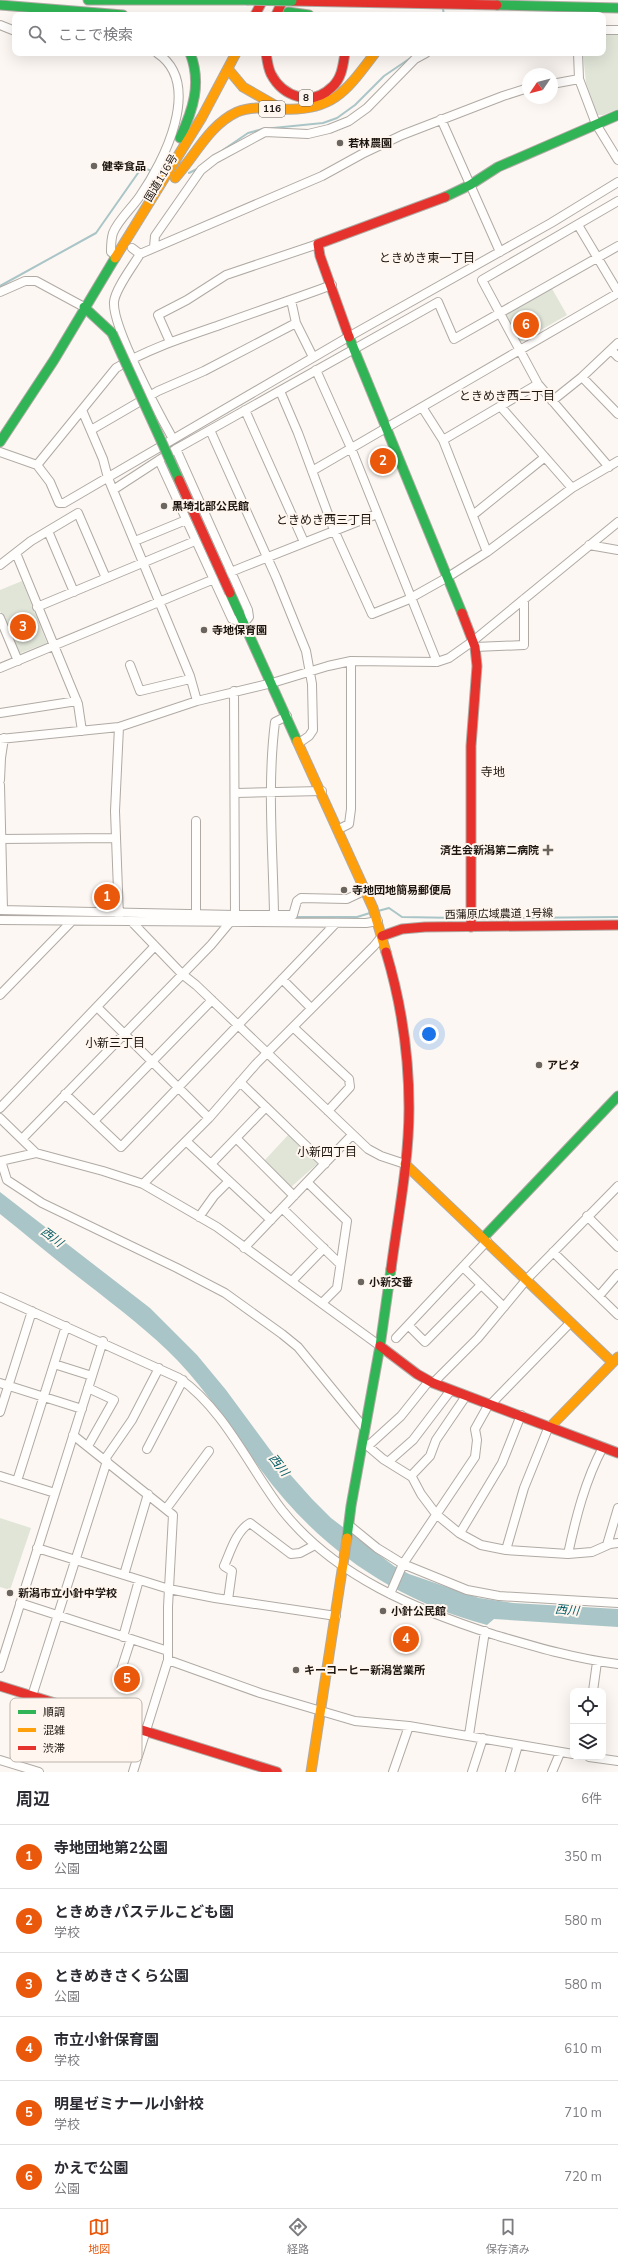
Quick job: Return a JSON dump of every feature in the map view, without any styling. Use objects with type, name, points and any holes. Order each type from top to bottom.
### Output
[{"type":"main road","points":[[88,0],[192,1],[247,6],[288,12]]},
{"type":"main road","points":[[247,6],[257,0]]},
{"type":"main road","points":[[247,6],[269,0],[288,0],[618,8]]},
{"type":"main road","points":[[258,12],[269,0]]},
{"type":"main road","points":[[267,12],[269,0]]},
{"type":"main road","points":[[278,12],[288,0]]},
{"type":"main road","points":[[0,5],[86,12]]},
{"type":"main road","points":[[520,12],[589,7]]},
{"type":"main road","points":[[147,208],[193,107],[196,88],[196,73],[191,56]]},
{"type":"main road","name":"国道116号","points":[[0,442],[54,360],[84,307],[147,208],[202,117],[234,56]]},
{"type":"main road","name":"国道116号","points":[[84,307],[132,248],[175,178],[244,56]]},
{"type":"main road","name":"8","points":[[266,56],[269,72],[275,83],[292,96],[302,98],[313,98],[325,94],[333,88],[343,73],[345,56]]},
{"type":"main road","name":"116","points":[[175,178],[187,166],[208,135],[233,114],[252,108],[310,110],[339,96],[352,84],[373,56]]},
{"type":"main road","points":[[228,69],[233,78],[244,89],[288,110]]},
{"type":"main road","points":[[471,927],[471,746],[477,666],[474,644],[354,349],[332,285],[320,256],[318,244],[434,203],[470,185],[498,167],[618,115]]},
{"type":"main road","points":[[84,307],[112,333],[366,890],[378,921],[394,979],[406,1056],[409,1109],[406,1164],[380,1346],[365,1429],[366,1444],[351,1506],[350,1527],[311,1772]]},
{"type":"main road","name":"西蒲原広域農道 1号線","points":[[382,936],[411,928],[618,925]]},
{"type":"main road","points":[[486,1239],[618,1096]]},
{"type":"main road","points":[[406,1164],[486,1239],[570,1323],[615,1360],[550,1426]]},
{"type":"main road","points":[[380,1346],[431,1382],[618,1453]]},
{"type":"main road","points":[[0,1686],[38,1698]]},
{"type":"main road","points":[[142,1731],[277,1772]]},
{"type":"street","points":[[0,25],[12,29]]},
{"type":"street","points":[[606,30],[618,30]]},
{"type":"street","points":[[116,256],[111,252],[113,234],[141,195],[154,172],[175,125],[179,100],[178,87],[173,71],[160,56]]},
{"type":"street","points":[[154,247],[155,236],[201,170],[215,159],[265,132],[308,134],[329,129],[350,120],[367,108],[415,59],[420,56]]},
{"type":"street","points":[[578,56],[579,79],[596,124],[618,160]]},
{"type":"street","points":[[558,83],[579,79]]},
{"type":"street","points":[[173,439],[150,397],[133,358],[118,322],[114,302],[120,286],[140,254],[322,176],[362,154],[441,120],[522,90]]},
{"type":"street","points":[[441,120],[500,252]]},
{"type":"street","points":[[0,452],[38,465],[50,482],[59,503],[64,503],[313,357],[551,224],[618,182]]},
{"type":"street","points":[[610,466],[538,384],[482,280],[618,201]]},
{"type":"street","points":[[312,471],[618,292],[578,225]]},
{"type":"street","points":[[170,342],[158,315],[186,300],[226,275],[318,244]]},
{"type":"street","points":[[113,490],[176,449],[438,302],[454,339],[618,246]]},
{"type":"street","points":[[132,248],[140,254]]},
{"type":"street","points":[[0,292],[25,281],[36,281],[84,307]]},
{"type":"street","points":[[38,465],[116,368],[133,358],[170,342],[332,285]]},
{"type":"street","points":[[291,300],[296,323],[313,357]]},
{"type":"street","points":[[91,430],[150,397],[296,323]]},
{"type":"street","points":[[552,401],[582,377],[618,343]]},
{"type":"street","points":[[611,350],[618,357]]},
{"type":"street","points":[[316,370],[351,448],[437,662]]},
{"type":"street","points":[[582,377],[618,414]]},
{"type":"street","points":[[443,440],[538,384]]},
{"type":"street","points":[[280,391],[334,530],[372,614],[412,598],[448,577],[487,552],[572,488],[618,461]]},
{"type":"street","points":[[422,407],[443,440],[487,552]]},
{"type":"street","points":[[501,407],[572,488]]},
{"type":"street","points":[[82,410],[91,430],[108,478],[160,603],[190,679],[197,701]]},
{"type":"street","points":[[245,410],[304,542]]},
{"type":"street","points":[[210,430],[267,557],[306,651],[311,671],[313,730],[309,736],[299,743]]},
{"type":"street","points":[[159,460],[195,541],[232,618],[244,623],[249,617],[248,610],[176,449]]},
{"type":"street","points":[[473,515],[545,457]]},
{"type":"street","points":[[0,565],[48,531],[78,513],[106,578]]},
{"type":"street","points":[[0,668],[160,603],[267,557],[377,514]]},
{"type":"street","points":[[135,541],[186,520]]},
{"type":"street","points":[[0,780],[2,739],[119,727],[197,701],[272,683],[351,661],[437,662],[449,658],[474,644],[524,599],[618,522]]},
{"type":"street","points":[[48,531],[74,592]]},
{"type":"street","points":[[37,607],[195,541]]},
{"type":"street","points":[[589,545],[618,550]]},
{"type":"street","points":[[16,553],[77,702],[82,731]]},
{"type":"street","points":[[474,644],[524,645],[524,599]]},
{"type":"street","points":[[0,618],[18,661]]},
{"type":"street","points":[[338,829],[349,824],[351,809],[351,661]]},
{"type":"street","points":[[130,665],[140,690],[190,679]]},
{"type":"street","points":[[22,1139],[182,974],[233,918],[236,793],[234,691]]},
{"type":"street","points":[[0,713],[77,702]]},
{"type":"street","points":[[274,914],[272,794],[275,722],[286,716]]},
{"type":"street","points":[[119,727],[115,838],[118,913],[120,922]]},
{"type":"street","points":[[0,785],[2,910],[196,914],[233,918],[336,923],[378,921]]},
{"type":"street","points":[[236,793],[272,794],[322,791]]},
{"type":"street","points":[[196,821],[196,914]]},
{"type":"street","points":[[1,839],[115,838]]},
{"type":"street","points":[[0,920],[132,922],[233,918],[274,914],[293,915],[297,901],[301,898],[347,899],[366,890]]},
{"type":"street","points":[[0,995],[71,922]]},
{"type":"street","points":[[132,922],[182,974],[212,1000],[352,1135],[374,1154],[406,1164]]},
{"type":"street","points":[[66,1094],[121,1147],[336,923]]},
{"type":"street","points":[[143,1184],[209,1118],[267,1053],[382,936]]},
{"type":"street","points":[[0,1108],[155,946]]},
{"type":"street","points":[[282,980],[311,1008]]},
{"type":"street","points":[[94,1121],[212,1000]]},
{"type":"street","points":[[97,1007],[209,1118]]},
{"type":"street","points":[[293,1027],[349,1080],[350,1087],[328,1111]]},
{"type":"street","points":[[240,1082],[325,1164]]},
{"type":"street","points":[[211,1164],[266,1107]]},
{"type":"street","points":[[0,1118],[36,1153]]},
{"type":"street","points":[[244,1248],[352,1135]]},
{"type":"street","points":[[236,1138],[294,1196]]},
{"type":"street","points":[[186,1141],[271,1220]]},
{"type":"street","points":[[365,1429],[298,1347],[282,1334],[225,1293],[177,1268],[42,1203],[7,1180],[0,1161],[36,1153],[103,1171],[143,1184],[217,1227],[380,1346]]},
{"type":"street","points":[[199,1217],[214,1196],[229,1181]]},
{"type":"street","points":[[307,1182],[347,1221],[337,1288],[322,1303]]},
{"type":"street","points":[[616,1191],[587,1216],[527,1280],[478,1338],[431,1382],[401,1416],[366,1444],[388,1462],[411,1476],[436,1514],[460,1533],[481,1545],[506,1550],[568,1554],[592,1552],[607,1545],[618,1543]]},
{"type":"street","points":[[282,1208],[340,1264]]},
{"type":"street","points":[[587,1216],[618,1247]]},
{"type":"street","points":[[396,1338],[409,1326],[463,1267],[486,1239]]},
{"type":"street","points":[[292,1281],[324,1248]]},
{"type":"street","points":[[553,1252],[618,1315]]},
{"type":"street","points":[[463,1267],[504,1307]]},
{"type":"street","points":[[599,1296],[618,1274]]},
{"type":"street","points":[[409,1326],[425,1342],[481,1285]]},
{"type":"street","points":[[0,1297],[103,1342],[183,1380],[200,1394],[283,1511],[315,1545],[391,1592],[445,1619],[551,1652],[598,1662],[618,1664]]},
{"type":"street","points":[[0,1412],[4,1385],[32,1311]]},
{"type":"street","points":[[391,1592],[402,1564],[475,1457],[477,1440],[475,1429],[490,1404],[570,1323]]},
{"type":"street","points":[[17,1481],[66,1326]]},
{"type":"street","points":[[0,1668],[54,1493],[103,1342]]},
{"type":"street","points":[[54,1364],[92,1376]]},
{"type":"street","points":[[32,1696],[76,1560],[106,1460],[132,1420],[159,1368]]},
{"type":"street","points":[[147,1449],[183,1380]]},
{"type":"street","points":[[4,1385],[82,1409]]},
{"type":"street","points":[[88,1388],[114,1400],[88,1446]]},
{"type":"street","points":[[388,1462],[413,1440],[451,1390]]},
{"type":"street","points":[[411,1476],[430,1456],[436,1440],[466,1396]]},
{"type":"street","points":[[460,1533],[502,1464],[521,1416]]},
{"type":"street","points":[[506,1550],[524,1488],[550,1426]]},
{"type":"street","points":[[74,1435],[173,1515],[169,1589],[168,1656],[142,1743]]},
{"type":"street","points":[[568,1554],[577,1511],[589,1475],[603,1447]]},
{"type":"street","points":[[166,1509],[209,1452]]},
{"type":"street","points":[[0,1476],[54,1493]]},
{"type":"street","points":[[124,1575],[148,1494]]},
{"type":"street","points":[[607,1545],[618,1508]]},
{"type":"street","points":[[228,1600],[232,1571],[224,1566],[237,1538],[250,1524],[291,1554],[300,1553],[315,1545]]},
{"type":"street","points":[[350,1527],[377,1548],[402,1564],[467,1590],[499,1596],[618,1603]]},
{"type":"street","points":[[37,1548],[169,1589],[228,1600],[336,1616]]},
{"type":"street","points":[[121,1670],[140,1580]]},
{"type":"street","points":[[20,1603],[127,1638],[260,1693],[355,1720],[468,1735],[570,1754]]},
{"type":"street","points":[[468,1735],[485,1631]]},
{"type":"street","points":[[594,1688],[598,1662]]},
{"type":"street","points":[[394,1772],[409,1726]]},
{"type":"street","points":[[472,1772],[483,1738]]},
{"type":"street","points":[[510,1772],[518,1745]]},
{"type":"street","points":[[552,1772],[560,1753]]},
{"type":"street","points":[[606,1759],[618,1761]]},
{"type":"street","points":[[0,1760],[38,1772]]},
{"type":"street","points":[[132,1772],[136,1762]]},
{"type":"shaded area","points":[[606,34],[618,34],[618,109],[603,115],[597,115],[586,83],[583,56],[606,56]]},
{"type":"shaded area","points":[[551,287],[567,315],[520,342],[517,341],[504,317],[505,314]]},
{"type":"shaded area","points":[[22,581],[47,643],[18,654],[0,611],[0,590]]},
{"type":"shaded area","points":[[99,886],[116,886],[115,909],[98,908]]},
{"type":"shaded area","points":[[290,1133],[317,1160],[317,1164],[290,1188],[263,1162]]},
{"type":"shaded area","points":[[0,1518],[31,1528],[10,1590],[0,1587]]},
{"type":"water","name":"西川","points":[[0,1192],[150,1308],[197,1355],[226,1390],[279,1462],[312,1499],[331,1518],[394,1566],[409,1574],[479,1598],[513,1603],[618,1609],[618,1627],[494,1619],[487,1625],[420,1601],[390,1586],[360,1567],[333,1547],[307,1524],[283,1498],[200,1387],[167,1350],[134,1320],[0,1214]]},
{"type":"waterway","points":[[223,150],[248,133],[263,129],[323,123],[337,118],[355,105],[384,76],[412,57]]},
{"type":"waterway","points":[[0,286],[96,233],[138,173],[143,168],[152,171]]},
{"type":"waterway","points":[[189,173],[197,169]]},
{"type":"waterway","points":[[378,911],[389,908],[402,917],[460,918]]},
{"type":"waterway","points":[[293,917],[357,917],[370,913]]},
{"type":"waterway","points":[[0,915],[87,916]]},
{"type":"waterway","points":[[93,916],[109,917]]},
{"type":"waterway","points":[[511,918],[618,917]]},
{"type":"waterway","points":[[482,919],[493,918]]},
{"type":"traffic: fast","points":[[88,0],[247,0]]},
{"type":"traffic: fast","points":[[247,0],[292,1]]},
{"type":"traffic: fast","points":[[0,5],[86,12]]},
{"type":"traffic: fast","points":[[497,5],[618,8]]},
{"type":"traffic: fast","points":[[180,138],[189,117],[196,86],[194,64],[191,56]]},
{"type":"traffic: fast","points":[[445,197],[470,185],[498,167],[618,115]]},
{"type":"traffic: fast","points":[[0,442],[54,360],[115,258]]},
{"type":"traffic: fast","points":[[84,307],[112,333]]},
{"type":"traffic: fast","points":[[112,333],[179,480]]},
{"type":"traffic: fast","points":[[349,337],[462,613]]},
{"type":"traffic: fast","points":[[230,593],[297,741]]},
{"type":"traffic: fast","points":[[484,1237],[618,1096]]},
{"type":"traffic: fast","points":[[347,1538],[351,1506],[380,1346],[391,1269]]},
{"type":"traffic: slow","points":[[115,258],[202,117],[234,56]]},
{"type":"traffic: slow","points":[[175,178],[210,133],[227,118],[237,112],[248,109],[299,109],[314,107],[326,102],[347,88],[373,56]]},
{"type":"traffic: slow","points":[[228,69],[243,87],[278,107]]},
{"type":"traffic: slow","points":[[297,741],[373,908],[386,952]]},
{"type":"traffic: slow","points":[[405,1164],[612,1362]]},
{"type":"traffic: slow","points":[[551,1426],[618,1357]]},
{"type":"traffic: slow","points":[[311,1772],[347,1538]]},
{"type":"traffic: jam","points":[[257,12],[263,0]]},
{"type":"traffic: jam","points":[[277,12],[283,0]]},
{"type":"traffic: jam","points":[[292,1],[497,5]]},
{"type":"traffic: jam","points":[[267,56],[270,72],[276,82],[290,93],[298,97],[307,98],[316,97],[332,87],[338,80],[342,71],[344,56]]},
{"type":"traffic: jam","points":[[349,337],[320,256],[318,244],[445,197]]},
{"type":"traffic: jam","points":[[179,480],[230,593]]},
{"type":"traffic: jam","points":[[462,613],[475,647],[477,666],[471,746],[471,927]]},
{"type":"traffic: jam","points":[[382,936],[402,929],[425,927],[618,925]]},
{"type":"traffic: jam","points":[[386,952],[400,1010],[406,1049],[409,1088],[409,1128],[405,1169],[391,1269]]},
{"type":"traffic: jam","points":[[380,1346],[417,1374],[433,1383],[618,1453]]},
{"type":"traffic: jam","points":[[0,1686],[39,1698]]},
{"type":"traffic: jam","points":[[142,1730],[277,1772]]},
{"type":"place","name":"若林農園","points":[[340,143]]},
{"type":"place","name":"健幸食品","points":[[94,166]]},
{"type":"place","name":"かえで公園","points":[[526,325]]},
{"type":"place","name":"ときめきパステルこども園","points":[[383,461]]},
{"type":"place","name":"黒埼北部公民館","points":[[164,506]]},
{"type":"place","name":"ときめきさくら公園","points":[[23,627]]},
{"type":"place","name":"寺地保育園","points":[[204,630]]},
{"type":"place","name":"済生会新潟第二病院","points":[[548,850]]},
{"type":"place","name":"寺地団地簡易郵便局","points":[[344,890]]},
{"type":"place","name":"寺地団地第2公園","points":[[107,897]]},
{"type":"place","name":"アピタ","points":[[539,1065]]},
{"type":"place","name":"小新交番","points":[[361,1282]]},
{"type":"place","name":"新潟市立小針中学校","points":[[10,1593]]},
{"type":"place","name":"小針公民館","points":[[383,1611]]},
{"type":"place","name":"市立小針保育園","points":[[406,1639]]},
{"type":"place","name":"キーコーヒー新潟営業所","points":[[296,1670]]},
{"type":"place","name":"明星ゼミナール小針校","points":[[127,1679]]},
{"type":"district","name":"ときめき東一丁目","points":[[427,258]]},
{"type":"district","name":"ときめき西二丁目","points":[[507,396]]},
{"type":"district","name":"ときめき西三丁目","points":[[324,520]]},
{"type":"district","name":"寺地","points":[[493,772]]},
{"type":"district","name":"小新三丁目","points":[[115,1043]]},
{"type":"district","name":"小新四丁目","points":[[327,1152]]}]
